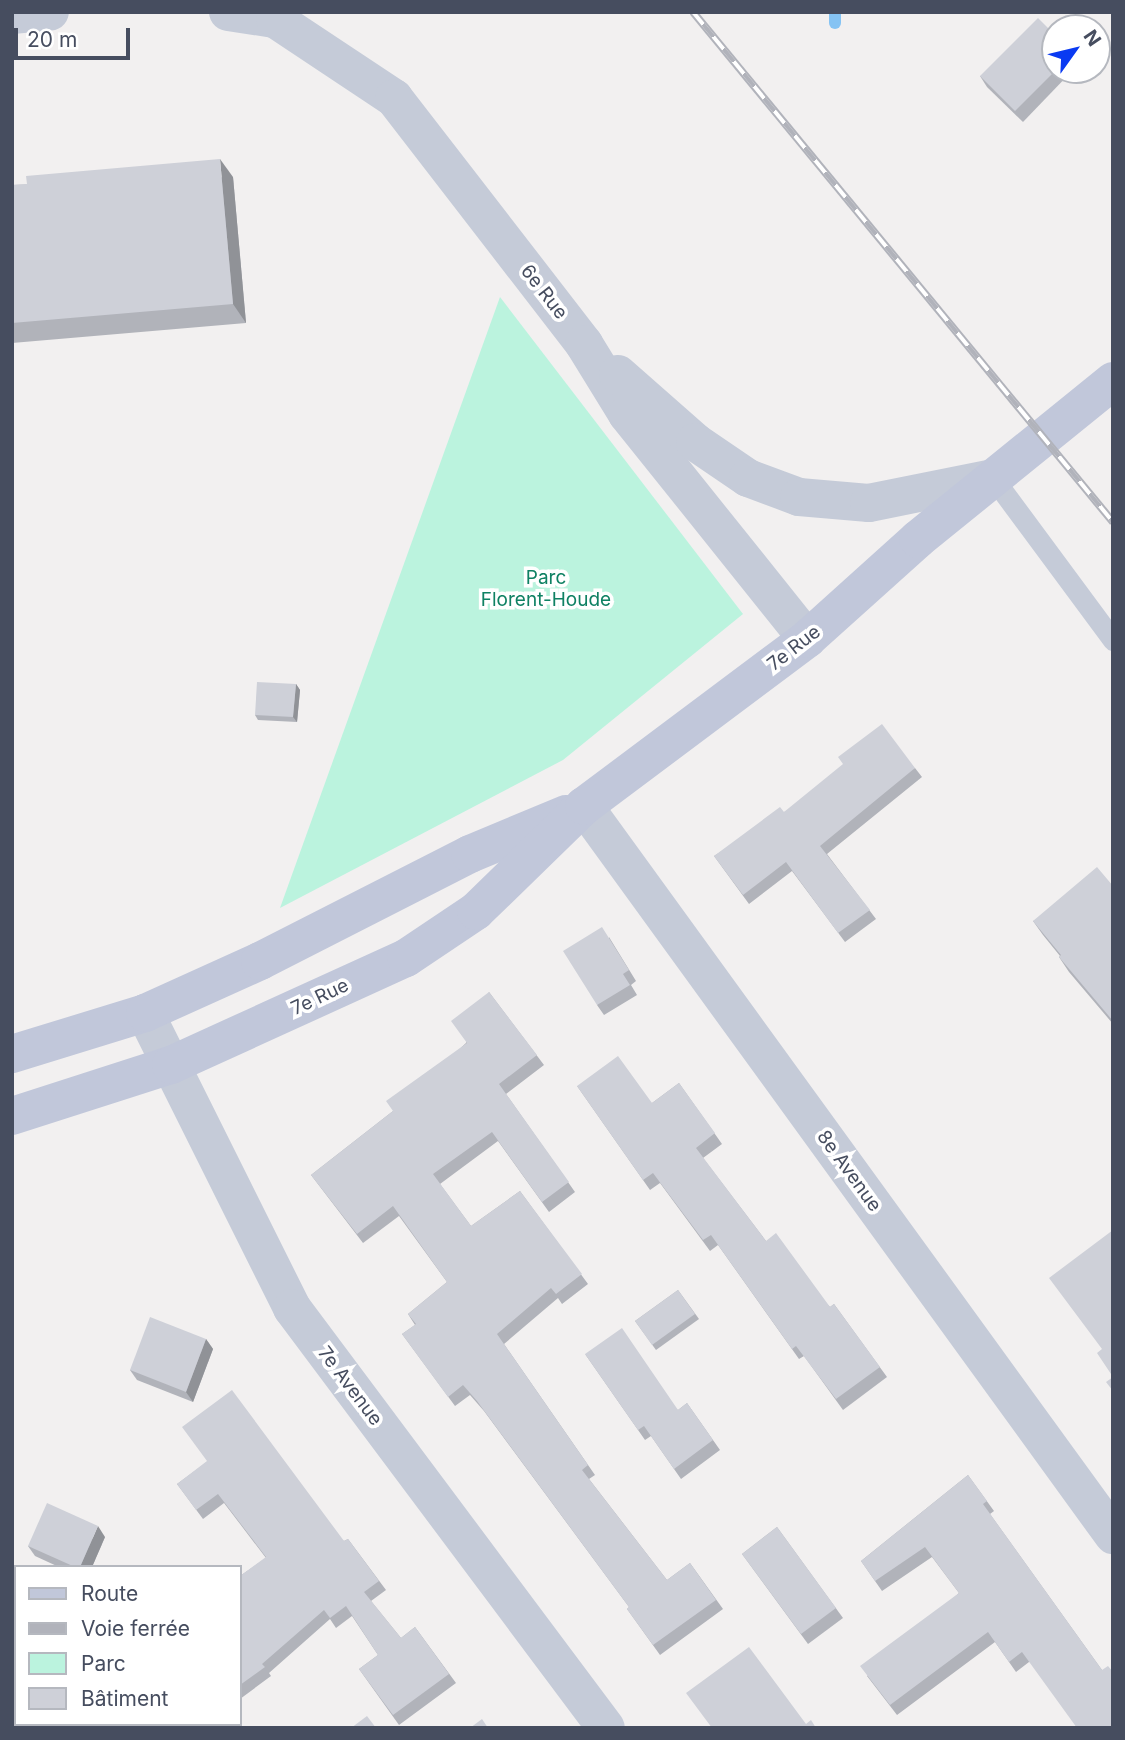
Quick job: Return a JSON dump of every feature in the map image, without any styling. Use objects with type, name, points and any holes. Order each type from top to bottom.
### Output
[{"type":"main road","name":"7e Rue","points":[[12,1116],[171,1065],[406,958],[477,911],[584,806],[807,639],[918,539],[1041,436],[1113,381]]},
{"type":"main road","name":"7e Rue","points":[[12,1054],[145,1013],[260,961],[470,854],[584,806]]},
{"type":"street","points":[[12,15],[50,12]]},
{"type":"street","name":"6e Rue","points":[[228,12],[275,19],[394,98],[584,344],[627,414],[807,639]]},
{"type":"street","points":[[584,344],[695,442],[748,478],[799,497],[869,503],[993,478]]},
{"type":"street","name":"8e Avenue","points":[[584,806],[1113,1535]]},
{"type":"street","name":"7e Avenue","points":[[145,1013],[292,1308],[606,1728]]},
{"type":"lane","points":[[993,478],[1113,640]]},
{"type":"green space","name":"Parc Florent-Houde","points":[[500,297],[743,614],[563,760],[280,908]]},
{"type":"building","points":[[1038,18],[1041,21],[1042,84],[1015,111],[980,76]]},
{"type":"building","points":[[220,159],[233,304],[12,323],[12,185],[27,184],[26,176]]},
{"type":"building","points":[[257,682],[296,684],[293,717],[255,715]]},
{"type":"building","points":[[882,724],[915,768],[820,846],[870,910],[838,933],[786,862],[743,895],[714,856],[780,807],[784,812],[843,764],[838,757]]},
{"type":"building","points":[[1097,867],[1113,886],[1113,1021],[1059,957],[1061,955],[1033,921]]},
{"type":"building","points":[[602,927],[629,970],[623,974],[630,985],[597,1005],[563,951]]},
{"type":"building","points":[[489,992],[537,1055],[499,1084],[569,1182],[542,1202],[492,1132],[433,1174],[471,1226],[520,1191],[582,1274],[556,1294],[551,1288],[497,1334],[588,1465],[582,1470],[667,1580],[690,1563],[716,1600],[653,1645],[627,1609],[629,1607],[477,1401],[463,1385],[448,1397],[402,1334],[416,1324],[408,1314],[447,1282],[393,1206],[357,1234],[311,1175],[393,1111],[386,1101],[467,1043],[451,1021]]},
{"type":"building","points":[[618,1056],[652,1103],[679,1083],[715,1133],[696,1148],[766,1241],[776,1233],[830,1307],[834,1304],[880,1367],[836,1399],[796,1346],[792,1349],[711,1235],[703,1240],[653,1173],[643,1180],[577,1086]]},
{"type":"building","points":[[1113,1230],[1113,1377],[1097,1353],[1102,1349],[1049,1278]]},
{"type":"building","points":[[678,1290],[695,1314],[652,1345],[635,1321]]},
{"type":"building","points":[[150,1317],[206,1339],[186,1392],[130,1370]]},
{"type":"building","points":[[622,1328],[678,1410],[687,1403],[713,1440],[674,1469],[644,1426],[638,1430],[585,1354]]},
{"type":"building","points":[[1113,1377],[1113,1391],[1106,1382]]},
{"type":"building","points":[[232,1390],[344,1541],[348,1539],[379,1581],[364,1592],[401,1638],[415,1627],[449,1674],[393,1715],[359,1669],[378,1655],[346,1606],[330,1618],[324,1610],[262,1664],[265,1667],[242,1684],[242,1575],[266,1557],[218,1494],[196,1510],[177,1484],[207,1461],[182,1427]]},
{"type":"building","points":[[968,1475],[987,1501],[983,1504],[1102,1670],[1108,1666],[1113,1672],[1113,1728],[1077,1728],[1022,1652],[1009,1662],[988,1632],[890,1705],[860,1666],[959,1593],[925,1547],[875,1581],[861,1561]]},
{"type":"building","points":[[47,1503],[98,1526],[81,1565],[71,1565],[28,1546]]},
{"type":"building","points":[[777,1527],[836,1608],[801,1634],[742,1554]]},
{"type":"building","points":[[749,1647],[806,1724],[811,1720],[816,1728],[712,1728],[686,1693]]},
{"type":"building","points":[[367,1716],[376,1728],[351,1728]]},
{"type":"building","points":[[482,1719],[488,1728],[470,1728]]},
{"type":"building","points":[[134,1726],[186,1726],[183,1728]]},
{"type":"waterway","points":[[835,12],[835,23]]},
{"type":"railway","points":[[693,12],[1113,522]]}]
